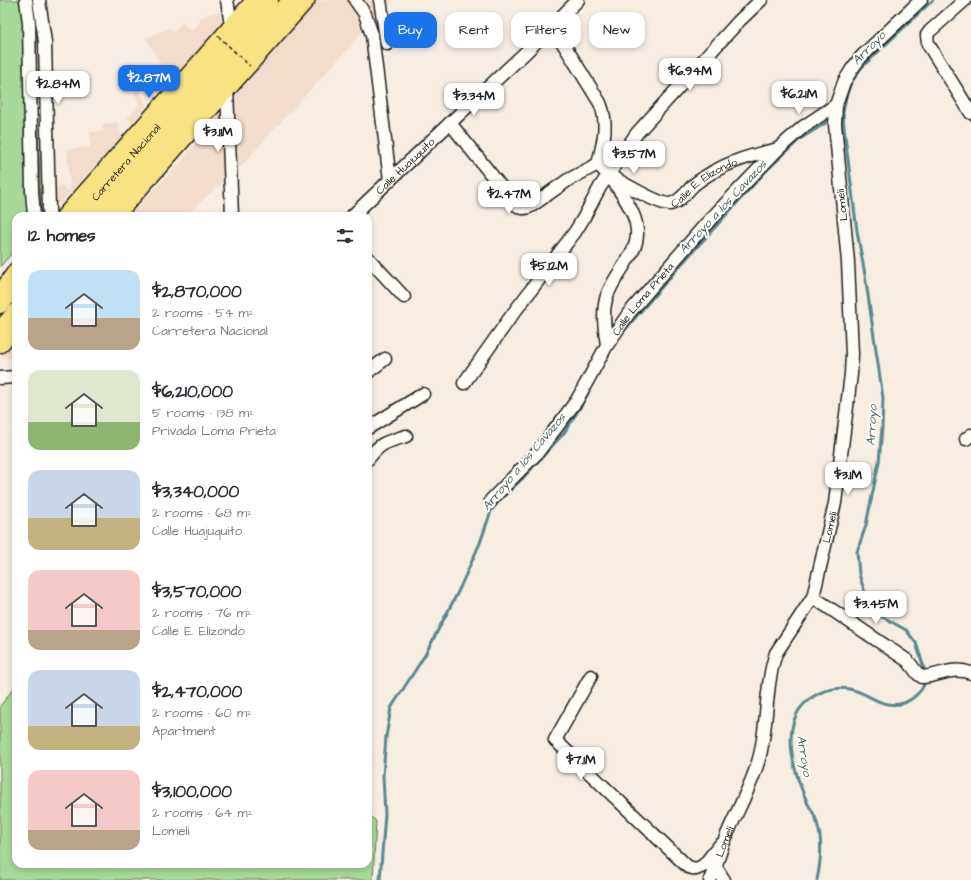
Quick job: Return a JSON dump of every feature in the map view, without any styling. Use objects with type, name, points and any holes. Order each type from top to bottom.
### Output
[{"type":"highway","name":"Carretera Nacional","points":[[82,212],[269,0]]},
{"type":"highway","name":"Carretera Nacional","points":[[105,212],[292,0]]},
{"type":"highway","points":[[0,304],[12,290]]},
{"type":"highway","points":[[0,331],[12,318]]},
{"type":"main road","name":"Carretera Nacional","points":[[67,212],[254,0]]},
{"type":"main road","points":[[120,212],[307,0]]},
{"type":"main road","points":[[0,298],[12,276]]},
{"type":"main road","points":[[0,345],[12,333]]},
{"type":"street","points":[[26,0],[30,23],[32,191],[34,212]]},
{"type":"street","points":[[39,0],[45,42],[49,212]]},
{"type":"street","points":[[227,0],[231,25]]},
{"type":"street","points":[[355,0],[366,14],[372,35],[390,180]]},
{"type":"street","points":[[380,0],[384,25]]},
{"type":"street","name":"Calle Huajuquito","points":[[567,12],[578,0]]},
{"type":"street","points":[[464,383],[512,315],[572,237],[600,188],[637,134],[739,21],[761,0]]},
{"type":"street","name":"Lomelí","points":[[710,880],[726,838],[746,794],[760,756],[765,732],[773,663],[776,653],[813,597],[835,503],[852,361],[848,262],[835,124],[836,105],[844,82],[861,57],[921,0]]},
{"type":"street","points":[[965,0],[930,31],[926,40],[971,114]]},
{"type":"street","name":"Calle Huajuquito","points":[[356,212],[530,48]]},
{"type":"street","points":[[450,123],[514,203],[520,208],[527,208],[531,206],[568,180],[598,164],[605,134],[603,110],[566,48]]},
{"type":"street","points":[[228,90],[232,212]]},
{"type":"street","name":"Calle Loma Prieta","points":[[491,500],[538,452],[557,428],[577,400],[606,345],[629,313],[700,230],[778,148],[803,127],[836,105]]},
{"type":"street","name":"Calle E. Elizondo","points":[[598,164],[609,174],[659,202],[669,204],[676,202],[691,187],[706,176],[726,165],[743,158],[778,148]]},
{"type":"street","name":"Calle Loma Prieta","points":[[606,345],[604,312],[606,299],[610,288],[632,252],[636,242],[637,232],[632,211],[609,174]]},
{"type":"street","points":[[372,262],[404,298]]},
{"type":"street","points":[[372,369],[385,359]]},
{"type":"street","points":[[0,378],[12,377]]},
{"type":"street","points":[[372,426],[423,394]]},
{"type":"street","points":[[372,454],[380,445],[406,436]]},
{"type":"street","points":[[813,597],[908,661],[918,674],[925,677],[953,671],[971,673]]},
{"type":"street","points":[[591,676],[555,740],[688,867],[696,869],[703,866],[726,838]]},
{"type":"street","points":[[715,866],[724,880]]},
{"type":"path","points":[[218,36],[250,66]]},
{"type":"shaded area","points":[[314,0],[392,0],[242,165],[189,212],[133,212],[180,163]]},
{"type":"shaded area","points":[[219,11],[223,23],[170,81],[146,38],[170,28],[174,32],[182,23],[191,31],[201,22],[198,18]]},
{"type":"shaded area","points":[[137,82],[147,106],[132,123],[127,118],[139,105],[133,86]]},
{"type":"shaded area","points":[[118,122],[121,137],[59,205],[49,195],[60,184],[70,192],[67,149],[90,147],[90,132],[103,131],[103,124]]},
{"type":"shaded area","points":[[12,343],[12,360],[1,355]]},
{"type":"green space","points":[[0,0],[34,0],[41,212],[12,212],[12,253],[0,267]]},
{"type":"green space","points":[[12,690],[12,868],[372,868],[372,818],[376,821],[373,880],[0,880],[0,706]]},
{"type":"waterway","name":"Arroyo","points":[[926,674],[916,643],[906,630],[881,616],[865,593],[859,574],[857,552],[866,525],[879,462],[883,398],[857,231],[843,112],[851,83],[861,68],[933,0]]},
{"type":"waterway","name":"Arroyo a los Cavazos","points":[[622,333],[678,268],[765,172],[800,139],[832,119]]},
{"type":"waterway","name":"Arroyo a los Cavazos","points":[[380,880],[385,814],[383,776],[386,737],[391,708],[425,655],[458,592],[480,543],[491,511],[564,433],[588,393]]},
{"type":"waterway","name":"Arroyo","points":[[817,880],[821,851],[819,830],[816,818],[808,804],[798,780],[792,752],[791,739],[797,713],[809,699],[820,693],[837,688],[849,689],[863,693],[875,700],[889,704],[896,705],[904,703],[912,699],[920,691],[925,680]]}]
